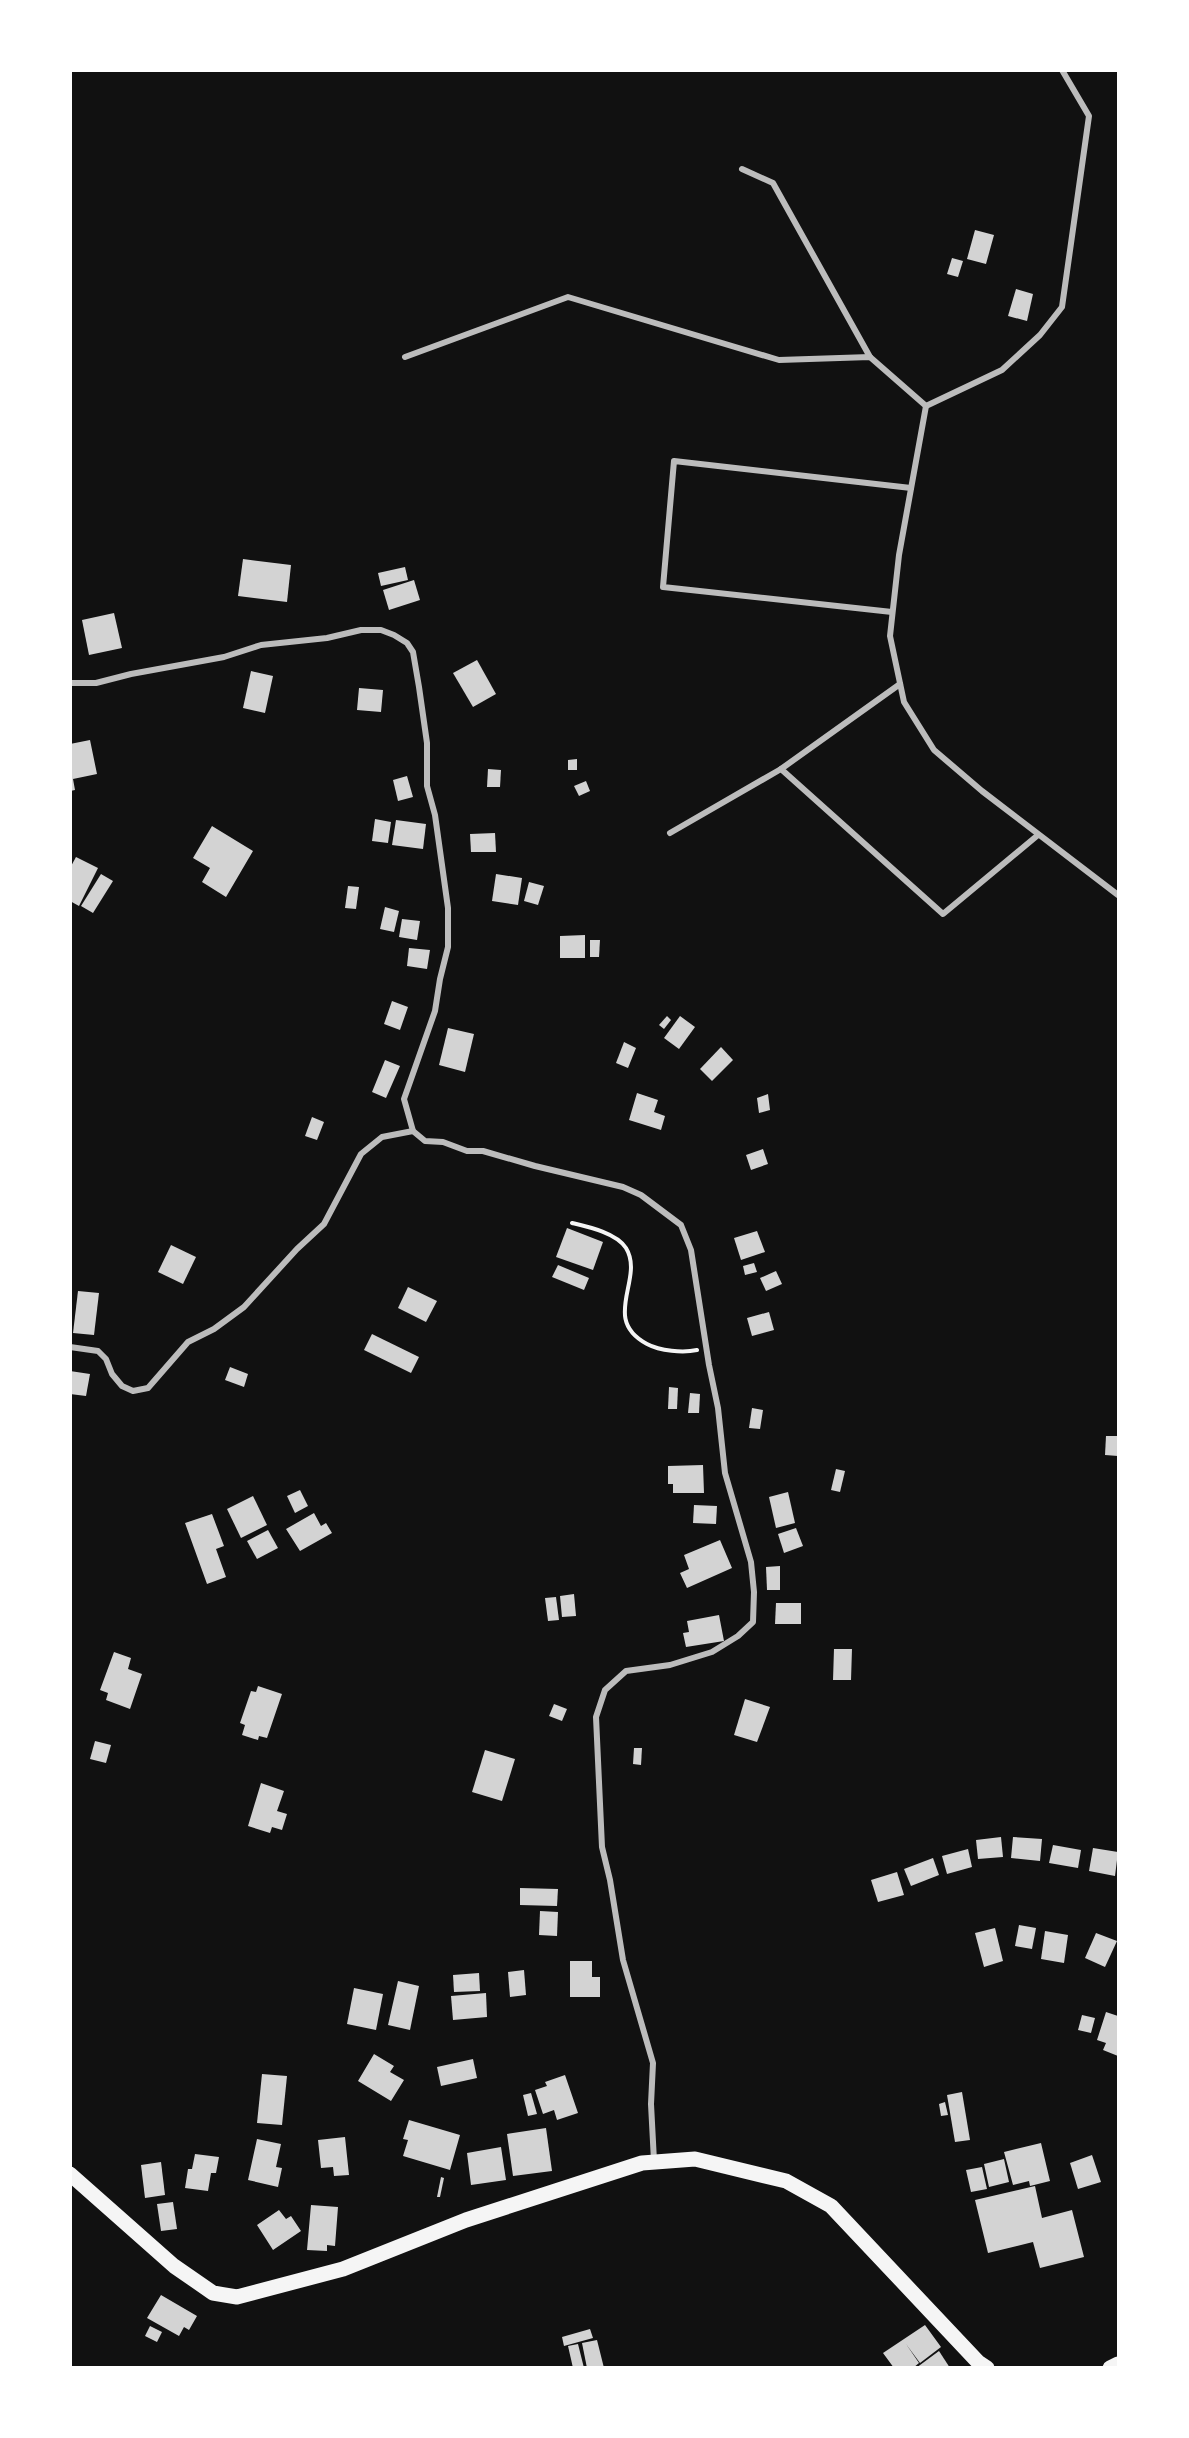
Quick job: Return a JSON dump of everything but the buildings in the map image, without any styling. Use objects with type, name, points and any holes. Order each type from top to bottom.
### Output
[{"type":"main road","points":[[70,2174],[174,2266],[213,2293],[237,2297],[343,2269],[466,2220],[642,2163],[695,2158],[786,2181],[831,2206],[978,2362],[987,2367]]},
{"type":"main road","points":[[1110,2367],[1119,2364]]},
{"type":"street","points":[[926,406],[1002,370],[1040,335],[1062,307],[1089,116],[1062,70]]},
{"type":"street","points":[[742,169],[773,183],[870,357],[926,406]]},
{"type":"street","points":[[405,357],[568,297],[779,360],[870,357]]},
{"type":"street","points":[[926,406],[899,555],[890,636],[904,702],[934,750],[1038,835],[1119,895]]},
{"type":"street","points":[[892,612],[663,587],[674,461],[911,488]]},
{"type":"street","points":[[70,683],[96,683],[224,657],[261,645],[327,638],[362,630],[381,630],[394,634],[407,644],[413,652],[428,743],[427,786],[435,815],[448,908],[448,947],[435,1011],[404,1099],[413,1131],[425,1141],[442,1142],[467,1152],[483,1151],[623,1187],[641,1195],[667,1212],[681,1225],[691,1250],[718,1408],[725,1473],[751,1562],[754,1592],[753,1622],[738,1636],[712,1652],[670,1665],[626,1671],[605,1690],[596,1717],[602,1847],[610,1880],[623,1960],[653,2063],[651,2104],[654,2162]]},
{"type":"street","points":[[670,833],[781,769],[900,684]]},
{"type":"street","points":[[781,769],[943,914],[1038,835]]},
{"type":"street","points":[[70,1347],[98,1351],[106,1359],[112,1374],[122,1386],[133,1391],[148,1388],[188,1342],[214,1329],[244,1307],[297,1249],[324,1224],[361,1154],[382,1137],[413,1131]]},
{"type":"path","points":[[572,1223],[618,1240],[626,1249],[632,1270],[625,1294],[626,1323],[641,1341],[665,1350],[692,1351],[707,1348]]}]
